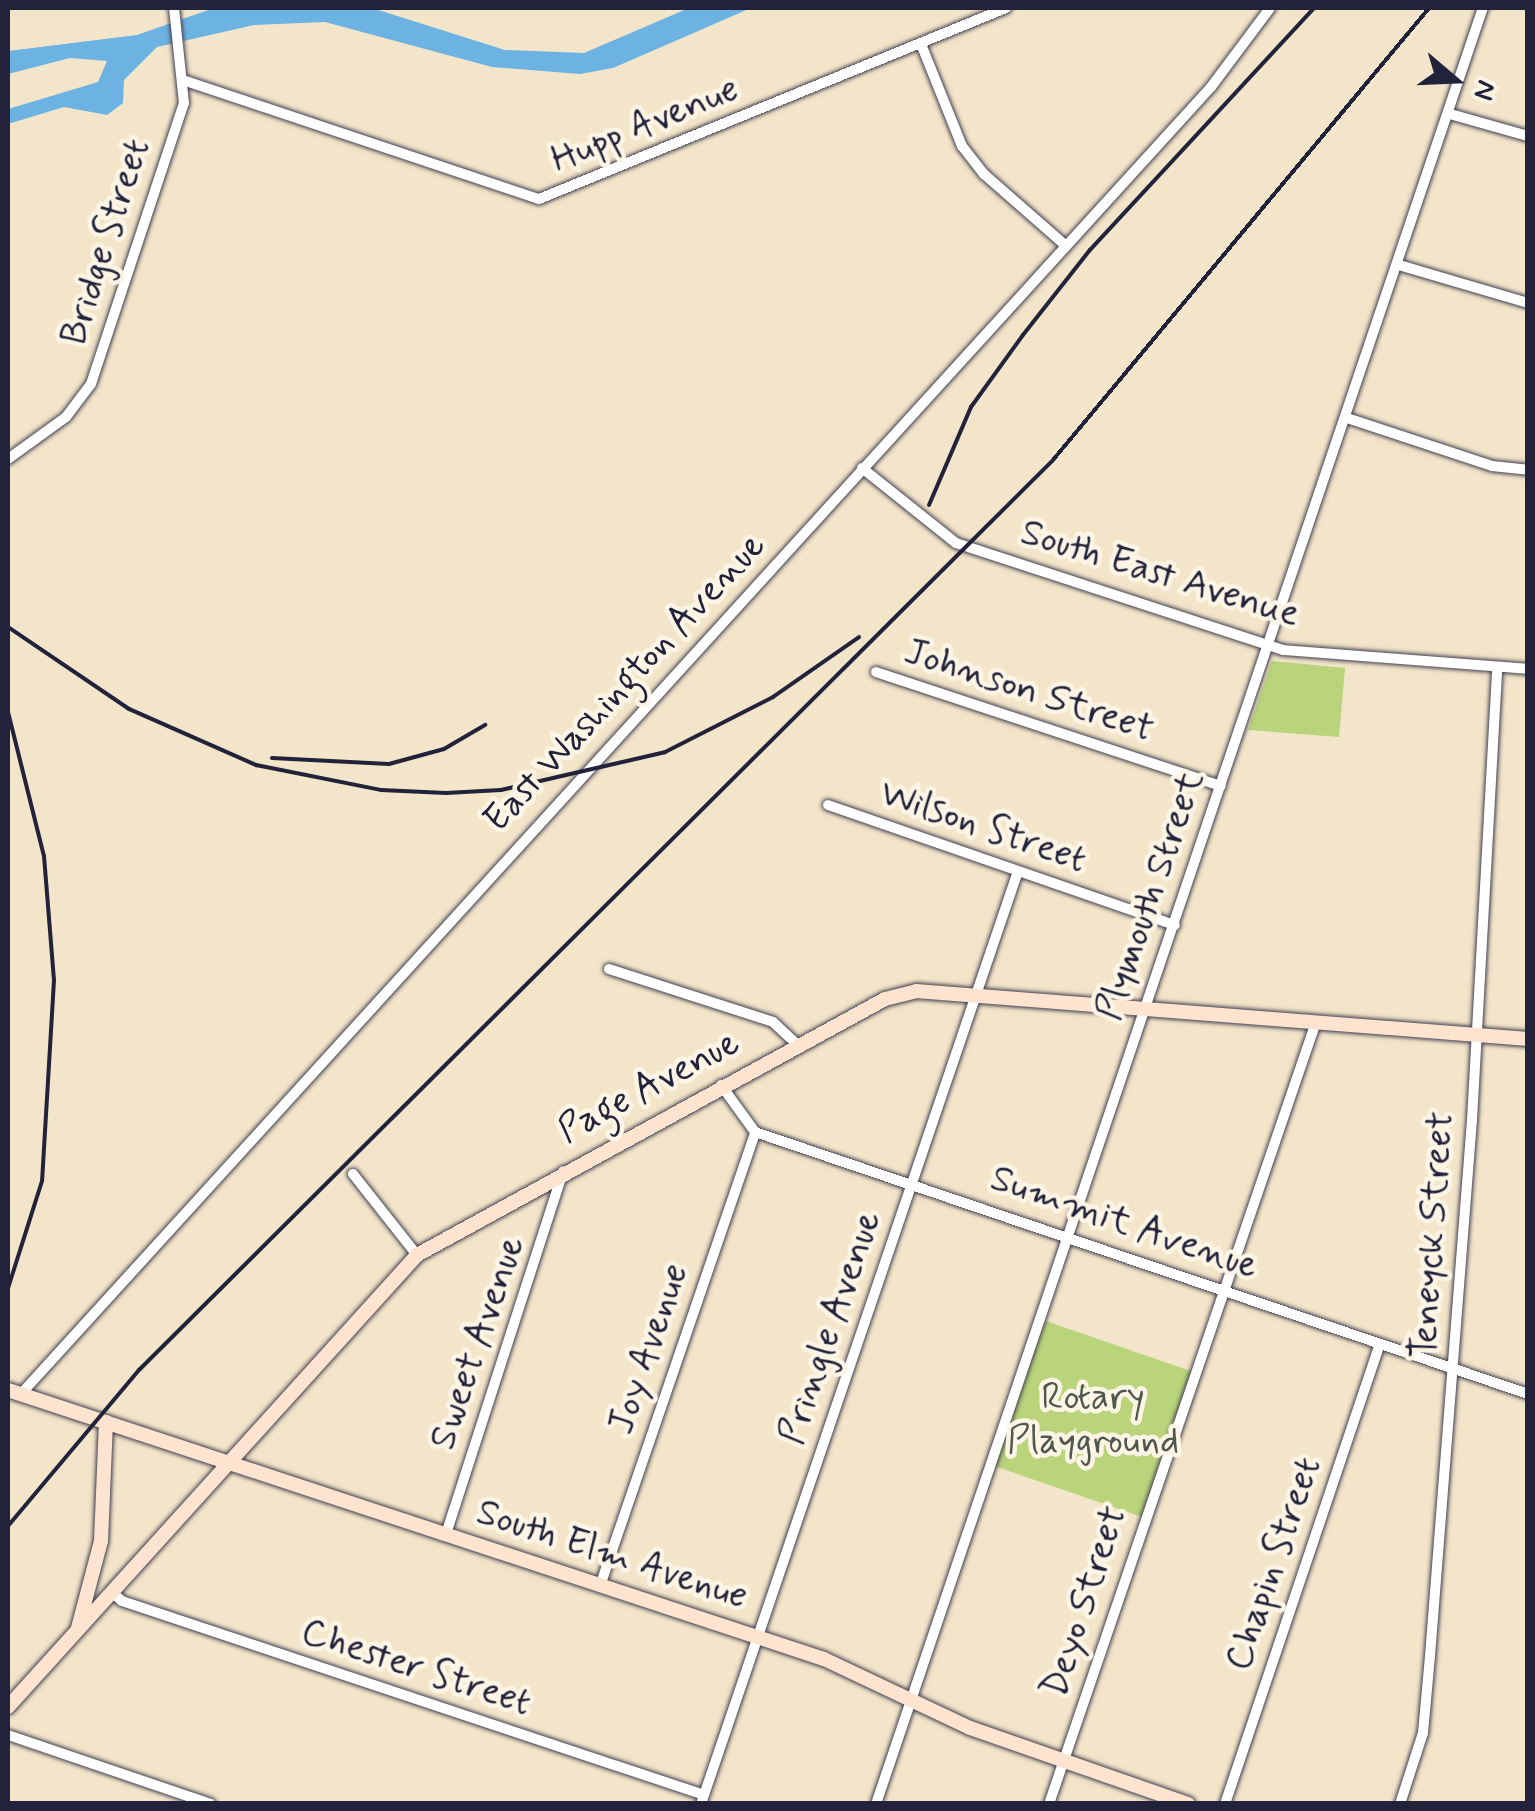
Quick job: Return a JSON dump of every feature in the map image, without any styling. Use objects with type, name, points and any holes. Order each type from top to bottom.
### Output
[{"type":"street","name":"Bridge Street","points":[[8,459],[66,416],[91,384],[186,81],[174,8]]},
{"type":"street","name":"Hupp Avenue","points":[[186,81],[539,199],[1006,8]]},
{"type":"street","name":"East Washington Avenue","points":[[14,1393],[1211,87],[1270,8]]},
{"type":"street","name":"Plymouth Street","points":[[876,1804],[1399,266],[1483,8]]},
{"type":"street","points":[[921,44],[962,146],[984,174],[1065,244]]},
{"type":"street","points":[[1450,114],[1528,136]]},
{"type":"street","points":[[1399,266],[1528,303]]},
{"type":"street","points":[[1347,418],[1492,466],[1528,470]]},
{"type":"street","name":"South East Avenue","points":[[862,468],[956,543],[1270,646],[1528,669]]},
{"type":"street","name":"Teneyck Street","points":[[1400,1804],[1423,1732],[1476,1034],[1497,666]]},
{"type":"street","name":"Johnson Street","points":[[876,672],[1220,786]]},
{"type":"street","name":"Wilson Street","points":[[828,805],[1175,925]]},
{"type":"street","name":"Pringle Avenue","points":[[703,1799],[1018,871]]},
{"type":"street","points":[[609,968],[772,1022],[798,1045]]},
{"type":"street","name":"Page Avenue","points":[[8,1707],[417,1255],[564,1170],[895,995],[976,995],[1528,1039]]},
{"type":"street","name":"Deyo Street","points":[[1049,1804],[1316,1022]]},
{"type":"street","points":[[721,1085],[755,1132]]},
{"type":"street","name":"Summit Avenue","points":[[755,1132],[913,1182],[1528,1394]]},
{"type":"street","name":"Joy Avenue","points":[[600,1586],[755,1132]]},
{"type":"street","name":"Sweet Avenue","points":[[446,1534],[564,1170]]},
{"type":"street","points":[[353,1174],[417,1255]]},
{"type":"street","name":"Chapin Street","points":[[1225,1804],[1380,1344]]},
{"type":"street","name":"South Elm Avenue","points":[[14,1393],[230,1461],[836,1664],[911,1700],[1063,1762],[1188,1804]]},
{"type":"street","points":[[77,1632],[101,1541],[106,1422]]},
{"type":"street","name":"Chester Street","points":[[113,1592],[122,1601],[703,1799]]},
{"type":"street","points":[[8,1735],[212,1804]]},
{"type":"green space","points":[[1272,661],[1345,668],[1339,737],[1248,730]]},
{"type":"green space","name":"Rotary Playground","points":[[1040,1319],[1195,1372],[1145,1518],[990,1465]]},
{"type":"water","points":[[214,8],[372,8],[505,50],[584,53],[689,8],[751,8],[613,68],[580,74],[492,67],[325,22],[254,25],[157,47],[124,80],[123,103],[107,115],[64,107],[8,124],[8,109],[98,82],[107,61],[70,58],[8,74],[8,51],[137,35]]},
{"type":"railway","points":[[929,505],[971,407],[1023,335],[1090,250],[1314,8]]},
{"type":"railway","points":[[8,1526],[139,1370],[1053,460],[1429,8]]},
{"type":"railway","points":[[8,627],[129,709],[256,765],[381,790],[446,793],[501,790],[665,752],[773,697],[859,637]]},
{"type":"railway","points":[[8,712],[44,856],[54,980],[42,1181],[8,1288]]},
{"type":"railway","points":[[272,758],[389,764],[444,749],[485,725]]}]
